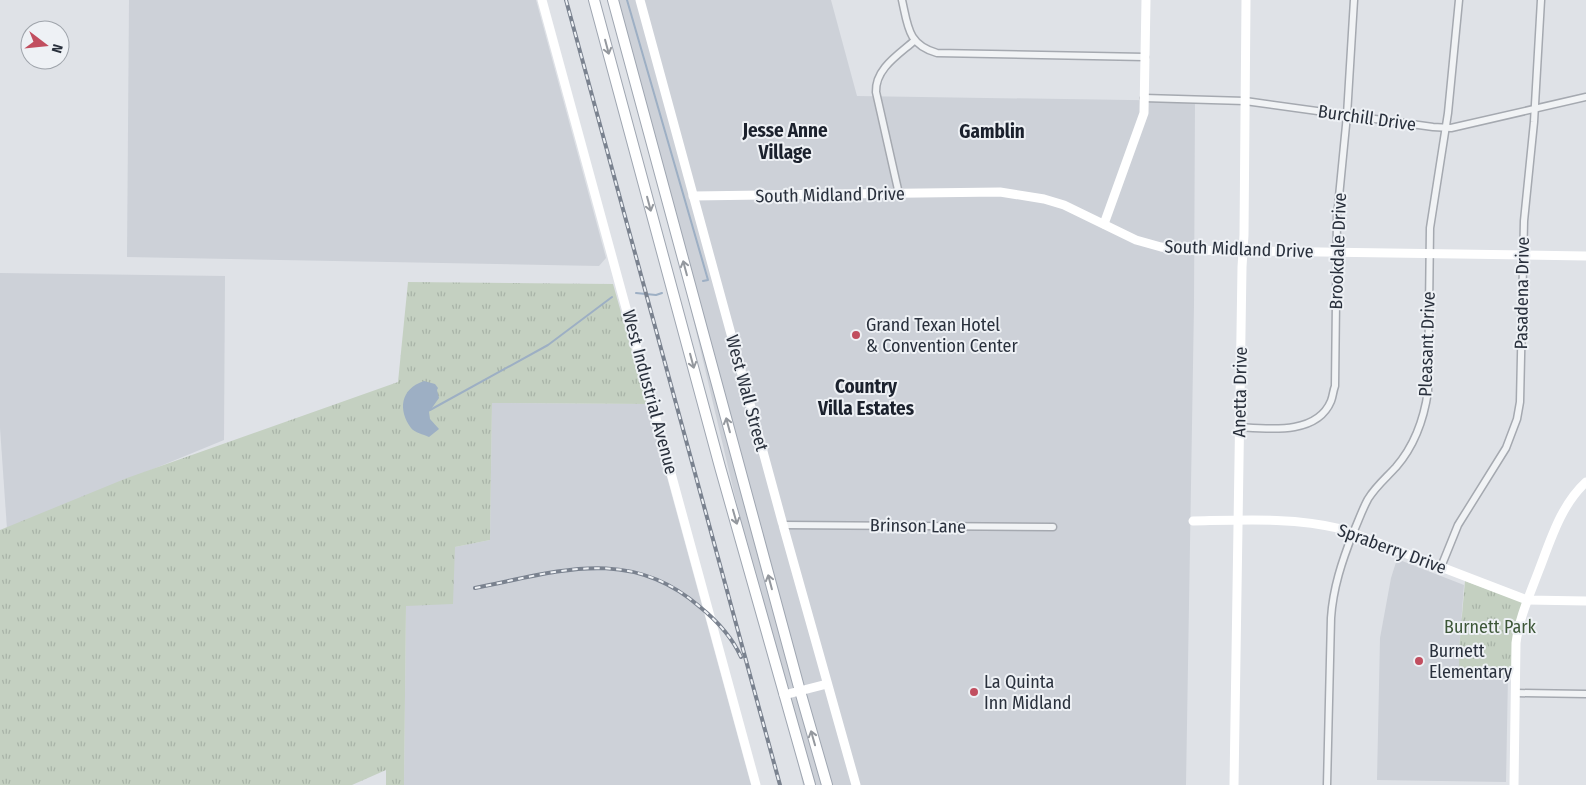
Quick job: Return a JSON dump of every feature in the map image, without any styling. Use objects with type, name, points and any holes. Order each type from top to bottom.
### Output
[{"type":"main road","points":[[594,0],[718,457],[810,785]]},
{"type":"main road","name":"West Wall Street","points":[[613,0],[827,785]]},
{"type":"street","name":"West Industrial Avenue","points":[[542,0],[756,785]]},
{"type":"street","name":"West Wall Street","points":[[640,0],[856,785]]},
{"type":"street","points":[[902,0],[908,28],[914,40],[924,49],[937,53],[1145,57]]},
{"type":"street","points":[[1104,224],[1144,113],[1146,0]]},
{"type":"street","name":"Anetta Drive","points":[[1234,785],[1246,0]]},
{"type":"street","name":"Brookdale Drive","points":[[1240,427],[1287,428],[1310,423],[1322,414],[1330,402],[1334,386],[1337,217],[1347,115],[1354,0]]},
{"type":"street","name":"Pleasant Drive","points":[[1327,785],[1331,612],[1340,567],[1368,498],[1406,454],[1415,438],[1424,413],[1428,391],[1430,222],[1446,128],[1459,0]]},
{"type":"street","name":"Pasadena Drive","points":[[1441,567],[1458,525],[1506,448],[1517,419],[1521,388],[1524,221],[1535,108],[1541,0]]},
{"type":"street","points":[[900,194],[876,92],[876,84],[882,70],[914,40]]},
{"type":"street","name":"Burchill Drive","points":[[1144,98],[1245,101],[1446,128],[1586,97]]},
{"type":"street","name":"South Midland Drive","points":[[693,196],[1000,192],[1044,199],[1064,205],[1136,240],[1181,250],[1586,256]]},
{"type":"street","points":[[1514,785],[1516,643],[1518,629],[1527,600],[1557,523],[1569,503],[1586,482]]},
{"type":"street","name":"Spraberry Drive","points":[[1193,521],[1311,522],[1342,529],[1527,600],[1586,601]]},
{"type":"street","name":"Brinson Lane","points":[[783,525],[1052,528]]},
{"type":"street","points":[[784,695],[827,684]]},
{"type":"street","points":[[1516,694],[1586,694]]},
{"type":"shaded area","points":[[129,0],[536,0],[606,258],[599,266],[127,257]]},
{"type":"shaded area","points":[[618,0],[831,0],[857,96],[1195,101],[1194,305],[1186,785],[803,785]]},
{"type":"shaded area","points":[[0,273],[225,276],[224,440],[7,529],[0,428]]},
{"type":"shaded area","points":[[492,403],[647,404],[751,785],[404,785],[406,606],[455,547],[490,540]]},
{"type":"shaded area","name":"Burnett Elementary","points":[[1397,559],[1464,585],[1459,672],[1508,675],[1506,782],[1377,780],[1380,638],[1391,578]]},
{"type":"green space","points":[[408,282],[613,284],[647,404],[492,403],[490,540],[455,547],[453,604],[406,606],[404,785],[386,785],[386,770],[352,785],[0,785],[0,530],[127,478],[398,382]]},
{"type":"green space","name":"Burnett Park","points":[[1465,581],[1522,602],[1513,670],[1508,675],[1459,673]]},
{"type":"water","points":[[424,381],[435,384],[438,388],[439,398],[429,412],[430,419],[439,429],[429,437],[411,428],[404,414],[403,407],[406,395],[410,389]]},
{"type":"waterway","points":[[627,0],[708,280],[703,281]]},
{"type":"waterway","points":[[636,293],[656,295],[662,293]]},
{"type":"waterway","points":[[430,410],[548,345],[612,297]]},
{"type":"railway","points":[[566,0],[780,785]]},
{"type":"railway","points":[[475,588],[564,571],[592,568],[619,570],[646,576],[673,588],[706,612],[718,623],[741,657]]},
{"type":"place","name":"Grand Texan Hotel & Convention Center","points":[[856,335]]},
{"type":"place","name":"Burnett Elementary","points":[[1419,661]]},
{"type":"place","name":"La Quinta Inn Midland","points":[[974,692]]},
{"type":"district","name":"Gamblin","points":[[992,131]]},
{"type":"district","name":"Jesse Anne Village","points":[[785,141]]},
{"type":"district","name":"Country Villa Estates","points":[[866,397]]}]
